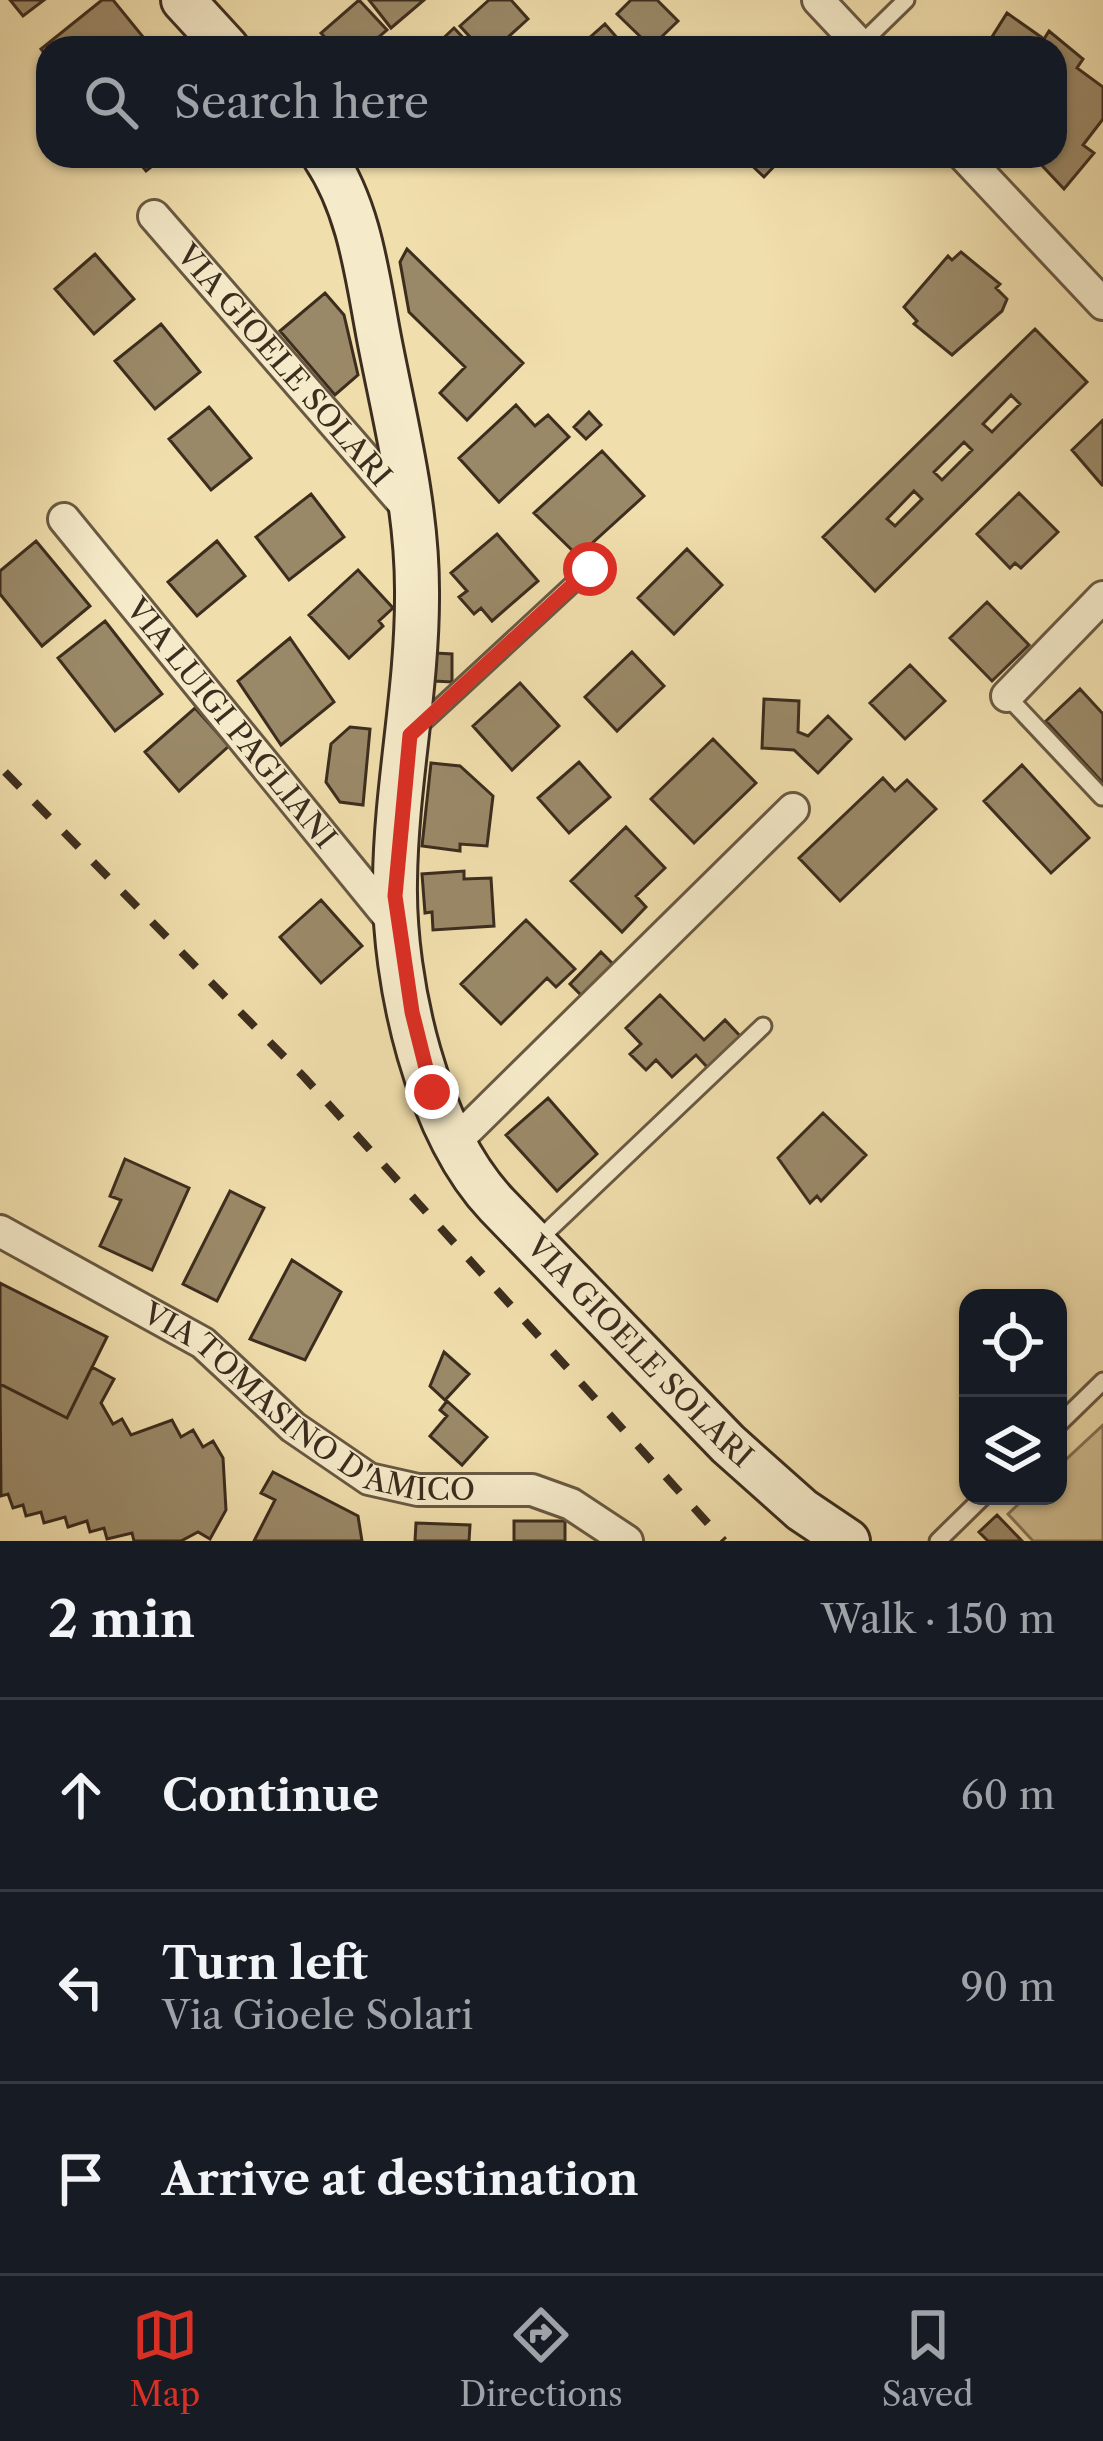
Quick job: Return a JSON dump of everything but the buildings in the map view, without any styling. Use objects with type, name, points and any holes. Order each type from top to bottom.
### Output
[{"type":"street","points":[[183,0],[216,36]]},
{"type":"street","points":[[818,0],[852,36]]},
{"type":"street","name":"VIA GIOELE SOLARI","points":[[331,168],[344,190],[360,240],[412,513],[417,608],[410,735],[395,865],[398,928],[423,1060],[452,1144],[479,1186],[760,1474],[848,1541]]},
{"type":"street","points":[[975,168],[1103,304]]},
{"type":"street","name":"VIA GIOELE SOLARI","points":[[154,216],[412,513]]},
{"type":"street","name":"VIA LUIGI PAGLIANI","points":[[64,519],[398,928]]},
{"type":"street","points":[[1006,697],[1103,597]]},
{"type":"street","points":[[452,1144],[793,809]]},
{"type":"street","name":"VIA TOMASINO D'AMICO","points":[[0,1231],[203,1342],[293,1427],[369,1479],[418,1490],[532,1490],[571,1504],[627,1541]]},
{"type":"lane","points":[[871,36],[907,0]]},
{"type":"lane","points":[[410,735],[590,569]]},
{"type":"lane","points":[[1006,697],[1102,797]]},
{"type":"lane","points":[[535,1244],[763,1026]]},
{"type":"lane","points":[[1067,1416],[1103,1381]]},
{"type":"lane","points":[[938,1541],[975,1505]]},
{"type":"shaded area","points":[[1103,1425],[1103,1541],[1033,1541],[1008,1514],[1018,1505],[1067,1505],[1067,1459]]},
{"type":"railway","points":[[5,772],[304,1077],[724,1541]]},
{"type":"route","points":[[432,1092],[412,1012],[395,896],[410,735],[590,569]]}]
